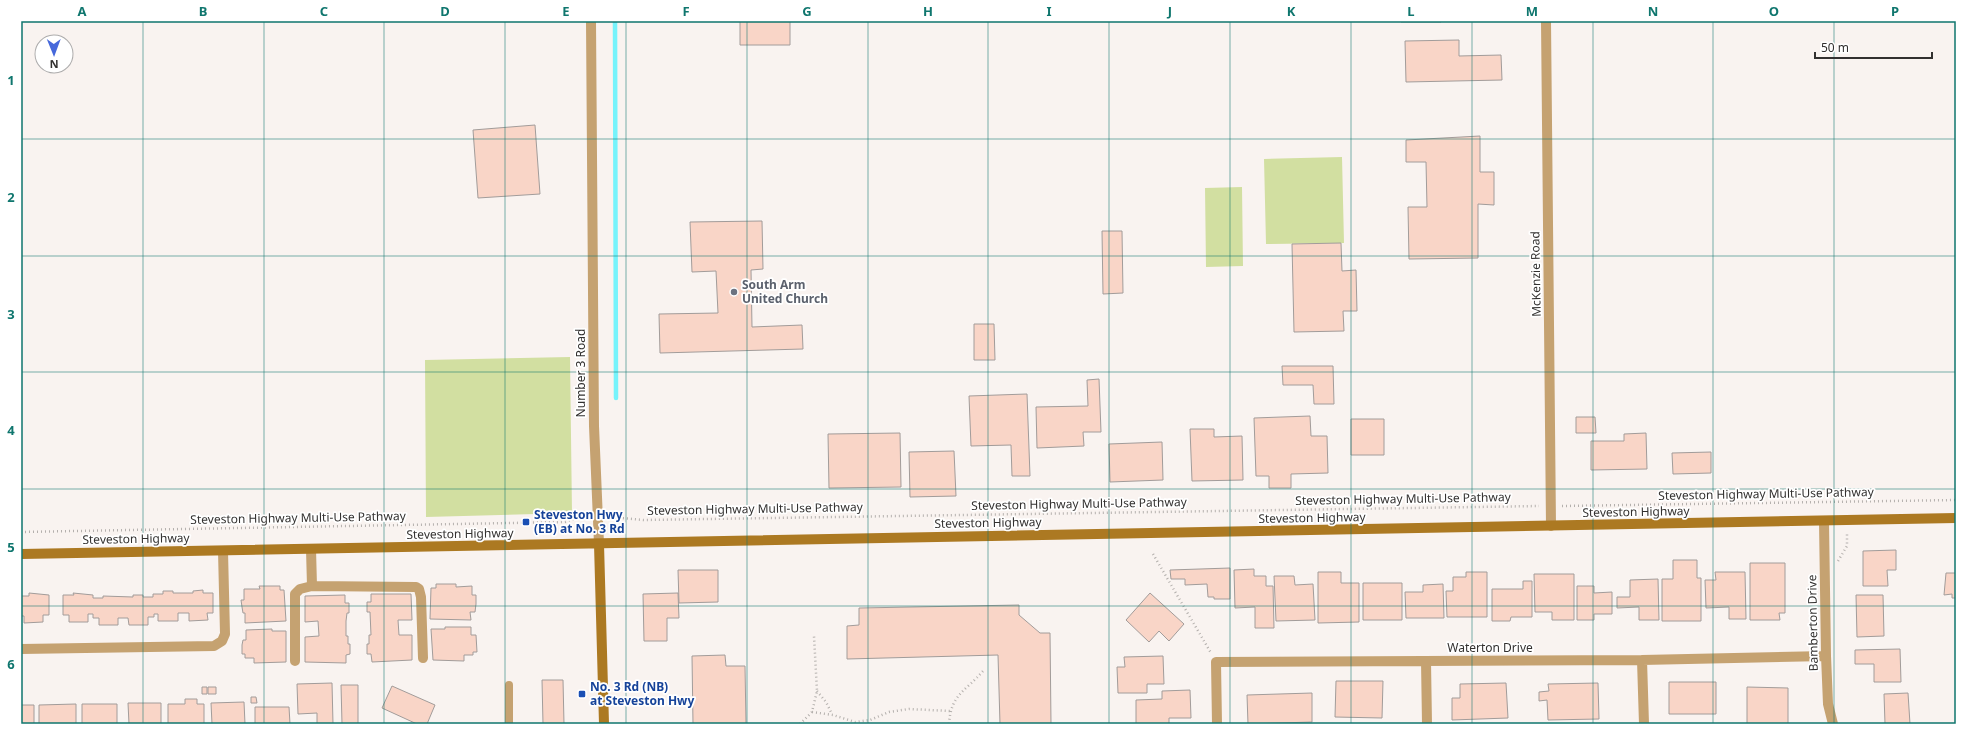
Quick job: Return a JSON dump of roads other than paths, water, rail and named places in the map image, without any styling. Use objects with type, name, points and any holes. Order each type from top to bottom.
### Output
[{"type":"main road","name":"Steveston Highway","points":[[21,554],[1824,522],[1956,518]]},
{"type":"main road","name":"Number 3 Road","points":[[599,544],[604,724]]},
{"type":"street","name":"Number 3 Road","points":[[591,21],[594,426],[599,544]]},
{"type":"street","name":"McKenzie Road","points":[[1546,21],[1551,526]]},
{"type":"street","name":"Bamberton Drive","points":[[1824,522],[1828,704],[1833,724]]},
{"type":"street","points":[[311,549],[312,586]]},
{"type":"street","points":[[21,649],[214,646],[222,641],[224,634],[223,551]]},
{"type":"street","points":[[295,661],[295,594],[300,588],[312,586],[416,587],[419,589],[421,597],[423,658]]},
{"type":"street","name":"Waterton Drive","points":[[1217,724],[1216,662],[1642,660],[1826,656]]},
{"type":"street","points":[[1642,660],[1644,724]]},
{"type":"street","points":[[1426,661],[1427,724]]},
{"type":"lane","points":[[509,685],[509,724]]},
{"type":"waterway","points":[[615,21],[616,398]]},
{"type":"place","name":"South Arm United Church","points":[[734,292]]},
{"type":"place","name":"Steveston Hwy (EB) at No. 3 Rd","points":[[526,522]]},
{"type":"place","name":"No. 3 Rd (NB) at Steveston Hwy","points":[[582,694]]}]
